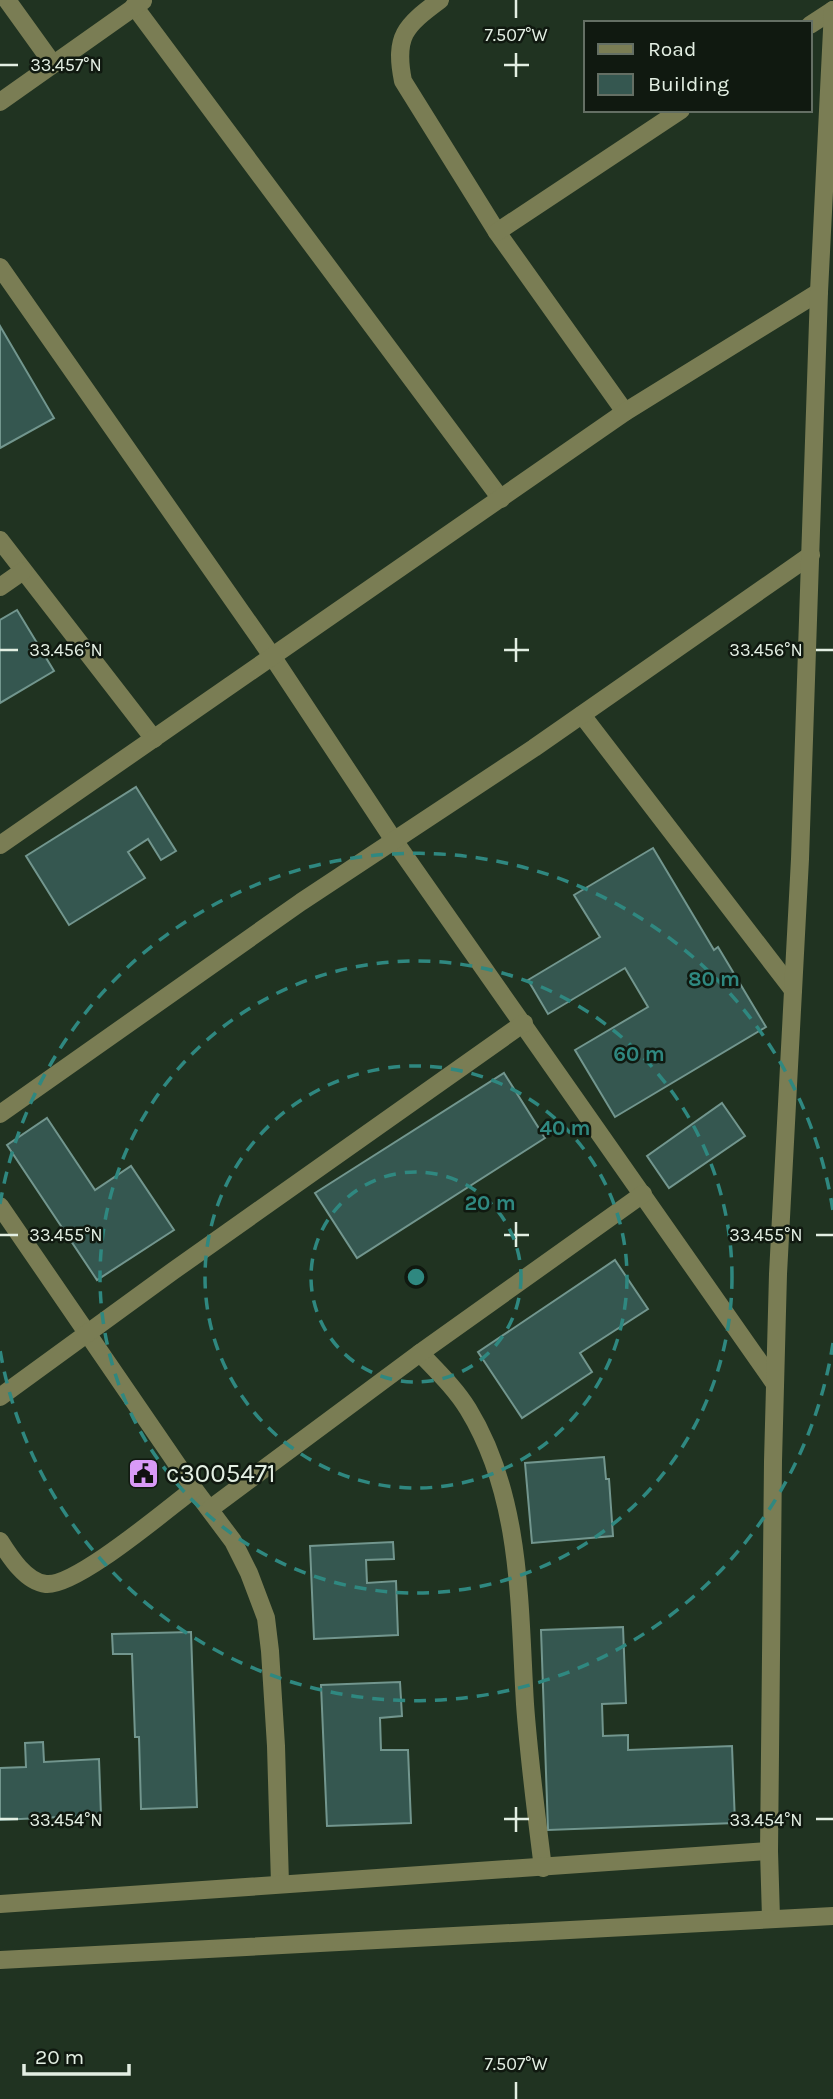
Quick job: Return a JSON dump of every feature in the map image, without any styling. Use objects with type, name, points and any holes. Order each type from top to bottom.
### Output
[{"type":"street","points":[[7,0],[52,64]]},
{"type":"street","points":[[440,0],[414,19],[400,41],[402,81],[497,232],[625,412]]},
{"type":"street","points":[[1,100],[139,3],[501,499]]},
{"type":"street","points":[[812,24],[833,10]]},
{"type":"street","points":[[771,1918],[769,1851],[775,1384],[833,10]]},
{"type":"street","points":[[497,232],[678,112]]},
{"type":"street","points":[[0,267],[272,656],[393,839],[775,1384]]},
{"type":"street","points":[[0,845],[625,412],[819,292]]},
{"type":"street","points":[[0,540],[154,739]]},
{"type":"street","points":[[0,1114],[393,839],[582,715],[811,555]]},
{"type":"street","points":[[0,587],[23,571]]},
{"type":"street","points":[[582,715],[793,990]]},
{"type":"street","points":[[0,1397],[524,1023]]},
{"type":"street","points":[[210,1509],[420,1353],[643,1194]]},
{"type":"street","points":[[0,1206],[194,1489],[233,1541],[249,1573],[266,1618],[276,1746],[280,1884]]},
{"type":"street","points":[[420,1353],[449,1382],[468,1408],[495,1466],[509,1514],[518,1593],[528,1757],[543,1868]]},
{"type":"street","points":[[0,1541],[10,1556],[33,1579],[46,1584],[61,1582],[106,1556],[194,1489]]},
{"type":"street","points":[[0,1904],[769,1851]]},
{"type":"street","points":[[0,1960],[833,1916]]},
{"type":"building","points":[[0,326],[54,418],[0,448]]},
{"type":"building","points":[[17,610],[54,671],[0,703],[0,620]]},
{"type":"building","points":[[136,787],[176,851],[161,860],[148,839],[128,852],[145,878],[69,925],[26,856]]},
{"type":"building","points":[[653,848],[714,950],[718,947],[766,1027],[615,1117],[575,1050],[648,1007],[625,968],[548,1014],[528,980],[600,937],[574,895]]},
{"type":"building","points":[[504,1073],[545,1138],[357,1258],[315,1193]]},
{"type":"building","points":[[722,1103],[745,1136],[669,1188],[647,1156]]},
{"type":"building","points":[[47,1118],[95,1190],[131,1166],[174,1230],[97,1280],[7,1145]]},
{"type":"building","points":[[615,1260],[648,1309],[580,1353],[592,1372],[522,1418],[478,1352]]},
{"type":"building","points":[[604,1457],[606,1479],[609,1479],[613,1536],[532,1543],[525,1463]]},
{"type":"building","points":[[393,1542],[394,1559],[366,1560],[367,1583],[396,1581],[398,1635],[314,1639],[310,1546]]},
{"type":"building","points":[[623,1627],[626,1703],[602,1704],[603,1736],[628,1735],[628,1750],[732,1746],[735,1823],[548,1830],[541,1630]]},
{"type":"building","points":[[191,1632],[197,1807],[141,1809],[139,1737],[135,1737],[132,1654],[113,1654],[112,1634]]},
{"type":"building","points":[[400,1682],[402,1716],[380,1718],[381,1750],[408,1750],[411,1823],[327,1826],[321,1685]]},
{"type":"building","points":[[43,1742],[44,1762],[99,1759],[101,1815],[0,1820],[0,1768],[26,1767],[25,1743]]},
{"type":"place","name":"c3005471","points":[[143,1473]]}]
